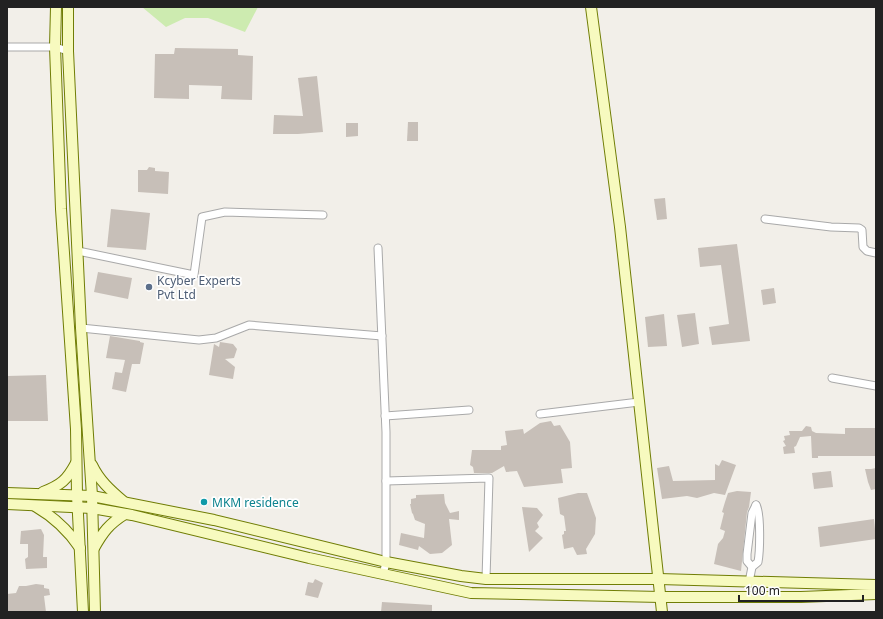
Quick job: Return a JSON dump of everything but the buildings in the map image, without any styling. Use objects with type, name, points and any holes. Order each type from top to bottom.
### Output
[{"type":"main road","points":[[56,7],[55,47],[62,209],[77,462],[77,495],[83,612]]},
{"type":"main road","points":[[68,7],[68,51],[81,328],[92,496],[95,612]]},
{"type":"main road","points":[[591,7],[620,228],[662,612]]},
{"type":"main road","points":[[90,461],[97,476],[107,488],[124,502]]},
{"type":"main road","points":[[37,494],[54,488],[64,481],[77,462]]},
{"type":"main road","points":[[7,493],[92,496],[214,520],[386,562],[461,576],[486,579],[659,579],[876,585]]},
{"type":"main road","points":[[7,504],[92,508],[125,514],[309,558],[471,593],[661,597],[801,597],[876,594]]},
{"type":"main road","points":[[33,505],[49,514],[62,525],[80,548]]},
{"type":"main road","points":[[93,549],[102,533],[113,521],[125,514]]},
{"type":"main road","points":[[801,583],[801,597]]},
{"type":"street","points":[[7,47],[55,47],[68,51]]},
{"type":"street","points":[[78,251],[194,275],[202,216],[225,212],[323,215]]},
{"type":"street","points":[[765,218],[830,227],[859,228],[862,230],[863,247],[867,251],[876,253]]},
{"type":"street","points":[[378,248],[385,416],[386,481],[386,562],[383,574]]},
{"type":"street","points":[[81,328],[199,340],[216,338],[249,325],[382,336]]},
{"type":"street","points":[[832,378],[876,386]]},
{"type":"street","points":[[540,414],[639,402]]},
{"type":"street","points":[[385,416],[469,410]]},
{"type":"street","points":[[386,481],[489,478],[486,579]]},
{"type":"street","points":[[749,582],[752,567],[758,562],[760,554],[759,523],[756,505],[752,512],[747,554],[747,560],[752,567]]},
{"type":"green space","points":[[142,7],[258,7],[245,32],[208,18],[185,18],[166,27]]},
{"type":"place","name":"Kcyber Experts Pvt Ltd","points":[[149,287]]},
{"type":"place","name":"MKM residence","points":[[204,502]]}]
